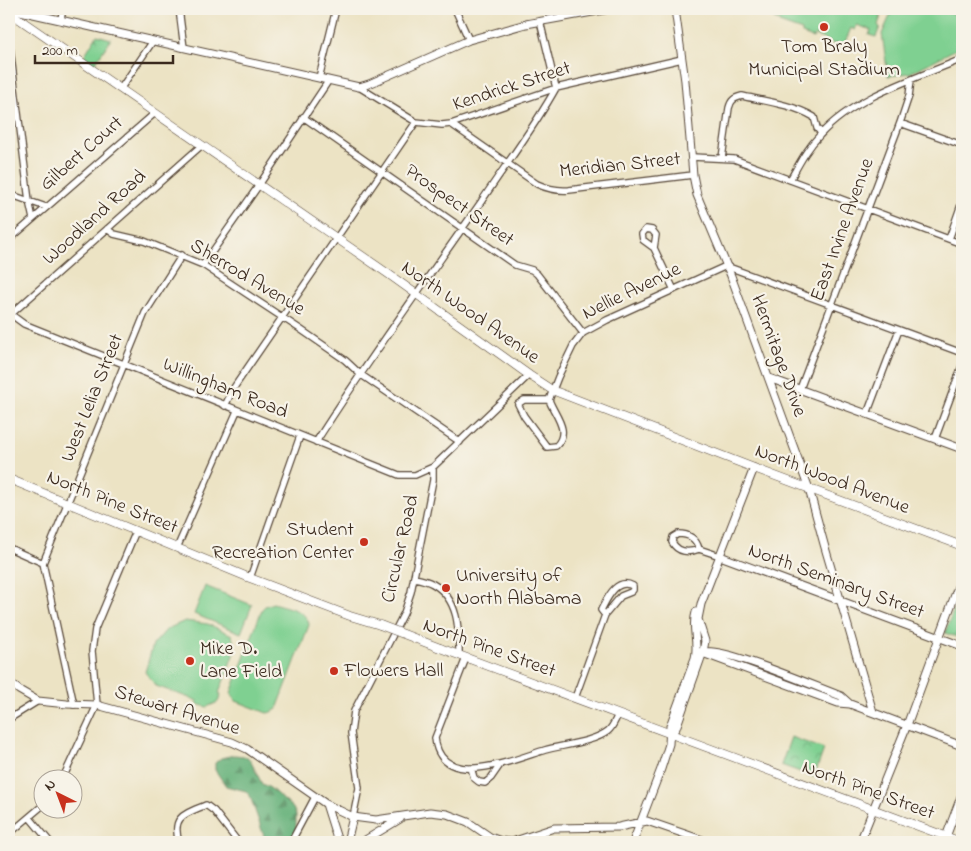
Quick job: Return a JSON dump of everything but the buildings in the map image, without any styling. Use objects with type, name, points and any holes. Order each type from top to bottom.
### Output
[{"type":"main road","name":"North Wood Avenue","points":[[10,10],[28,26],[121,88],[552,390],[962,546]]},
{"type":"main road","name":"North Pine Street","points":[[9,479],[250,578],[961,842]]},
{"type":"street","points":[[61,19],[64,9]]},
{"type":"street","points":[[179,9],[184,48]]},
{"type":"street","points":[[319,78],[336,9]]},
{"type":"street","points":[[455,9],[469,40]]},
{"type":"street","points":[[10,10],[61,19],[359,87],[469,40],[540,20],[609,9]]},
{"type":"street","name":"Hermitage Drive","points":[[675,9],[682,59],[693,175],[697,195],[726,266],[809,489],[874,712]]},
{"type":"street","points":[[28,26],[27,21],[34,14]]},
{"type":"street","points":[[316,442],[415,294],[508,163],[545,108],[556,88],[540,20]]},
{"type":"street","points":[[9,40],[11,79],[33,219]]},
{"type":"street","points":[[121,88],[153,41]]},
{"type":"street","name":"Kendrick Street","points":[[359,87],[416,122],[442,125],[451,124],[556,88],[682,59]]},
{"type":"street","points":[[790,180],[807,151],[821,133],[840,116],[883,92],[962,59]]},
{"type":"street","points":[[203,265],[329,80]]},
{"type":"street","name":"East Irvine Avenue","points":[[800,389],[900,122],[909,96],[911,80]]},
{"type":"street","points":[[722,158],[729,108],[735,98],[742,96],[792,108],[810,115],[814,117],[817,128],[821,133]]},
{"type":"street","name":"Gilbert Court","points":[[9,240],[155,113]]},
{"type":"street","name":"Prospect Street","points":[[303,117],[516,265],[532,270],[583,333]]},
{"type":"street","points":[[225,406],[233,389],[416,122]]},
{"type":"street","points":[[900,122],[962,145]]},
{"type":"street","name":"Meridian Street","points":[[451,124],[547,189],[558,191],[693,175]]},
{"type":"street","name":"Woodland Road","points":[[9,315],[202,145]]},
{"type":"street","points":[[692,157],[734,159],[962,244]]},
{"type":"street","points":[[9,194],[46,207]]},
{"type":"street","points":[[949,239],[962,202]]},
{"type":"street","name":"Sherrod Avenue","points":[[107,229],[114,234],[144,241],[203,265],[332,351],[360,374],[460,442]]},
{"type":"street","points":[[654,248],[674,290]]},
{"type":"street","name":"West Lelia Street","points":[[43,563],[145,314],[182,255]]},
{"type":"street","points":[[726,266],[962,353]]},
{"type":"street","name":"Nellie Avenue","points":[[549,400],[574,346],[583,333],[726,266]]},
{"type":"street","name":"Willingham Road","points":[[9,315],[24,324],[399,475],[415,475],[433,466]]},
{"type":"street","points":[[867,414],[900,330]]},
{"type":"street","points":[[935,439],[962,366]]},
{"type":"street","points":[[433,466],[529,375]]},
{"type":"street","points":[[768,378],[962,449]]},
{"type":"street","points":[[524,400],[549,400],[562,429],[559,443],[550,448],[547,447],[524,416],[518,404],[524,400]]},
{"type":"street","points":[[177,548],[237,411]]},
{"type":"street","points":[[250,578],[300,436]]},
{"type":"street","name":"Circular Road","points":[[353,817],[359,788],[351,733],[354,711],[404,612],[414,578],[433,481],[433,466]]},
{"type":"street","points":[[633,842],[669,744],[670,734],[676,728],[705,641],[698,620],[701,604],[754,468]]},
{"type":"street","points":[[67,768],[97,705],[92,651],[95,629],[136,531]]},
{"type":"street","points":[[678,534],[684,534],[693,538],[697,542],[699,549],[690,552],[678,550],[672,542],[673,537],[678,534]]},
{"type":"street","points":[[9,548],[43,563],[74,705]]},
{"type":"street","name":"North Seminary Street","points":[[699,549],[962,646]]},
{"type":"street","points":[[860,842],[907,725],[962,576]]},
{"type":"street","points":[[414,578],[432,583],[452,602],[458,624],[462,657],[435,738],[436,748],[442,758],[450,765],[461,768],[500,765],[608,731],[618,715]]},
{"type":"street","points":[[574,698],[610,592],[623,584],[633,586],[631,592],[621,596],[603,613]]},
{"type":"street","points":[[700,652],[693,620],[696,609],[701,604]]},
{"type":"street","points":[[703,633],[717,652]]},
{"type":"street","points":[[700,652],[717,652],[741,659],[841,696],[850,704]]},
{"type":"street","points":[[700,652],[838,703],[850,704],[874,712],[962,746]]},
{"type":"street","points":[[739,667],[741,659]]},
{"type":"street","name":"Stewart Avenue","points":[[9,682],[38,701],[74,705],[97,705],[217,736],[247,749],[315,797],[353,817],[376,820],[430,812],[447,814],[468,822],[490,837],[512,842],[554,828],[619,827],[641,821]]},
{"type":"street","points":[[9,719],[38,701]]},
{"type":"street","points":[[471,768],[474,778],[484,783],[491,778],[500,765]]},
{"type":"street","points":[[946,837],[962,794]]},
{"type":"street","points":[[291,842],[315,797]]},
{"type":"street","points":[[326,804],[338,842]]},
{"type":"street","points":[[179,842],[176,831],[177,822],[181,817],[206,806],[214,811],[238,842]]},
{"type":"street","points":[[362,842],[404,816]]},
{"type":"street","points":[[347,842],[353,817]]},
{"type":"street","points":[[9,834],[30,818],[50,842]]},
{"type":"street","points":[[641,821],[647,821],[708,842]]},
{"type":"green space","name":"Tom Braly Municipal Stadium","points":[[778,9],[887,9],[886,11],[883,10],[876,37],[869,35],[871,30],[857,25],[855,30],[851,28],[844,45],[837,43],[836,45],[815,35],[813,38],[802,34],[802,31],[779,23],[780,21],[774,19]]},
{"type":"green space","points":[[893,9],[943,9],[962,18],[962,46],[910,73],[888,76],[882,34]]},
{"type":"green space","points":[[97,35],[111,39],[93,66],[82,59]]},
{"type":"green space","points":[[205,586],[252,605],[241,633],[194,614]]},
{"type":"green space","points":[[962,588],[962,639],[945,633]]},
{"type":"green space","points":[[273,603],[305,616],[309,625],[277,709],[267,713],[236,701],[231,693],[262,609]]},
{"type":"green space","name":"Mike D. Lane Field","points":[[185,621],[208,624],[232,635],[235,650],[219,693],[221,694],[218,702],[207,707],[197,704],[198,701],[156,686],[145,672],[153,645],[167,629]]},
{"type":"green space","points":[[791,737],[824,749],[814,777],[781,765]]},
{"type":"green space","points":[[234,755],[244,756],[250,760],[262,784],[270,788],[293,808],[296,815],[296,842],[266,842],[250,796],[246,791],[226,786],[215,770],[215,763],[221,758]]},
{"type":"place","name":"Tom Braly Municipal Stadium","points":[[824,27]]},
{"type":"place","name":"Student Recreation Center","points":[[364,542]]},
{"type":"place","name":"University of North Alabama","points":[[446,588]]},
{"type":"place","name":"Mike D. Lane Field","points":[[190,661]]},
{"type":"place","name":"Flowers Hall","points":[[334,671]]}]
